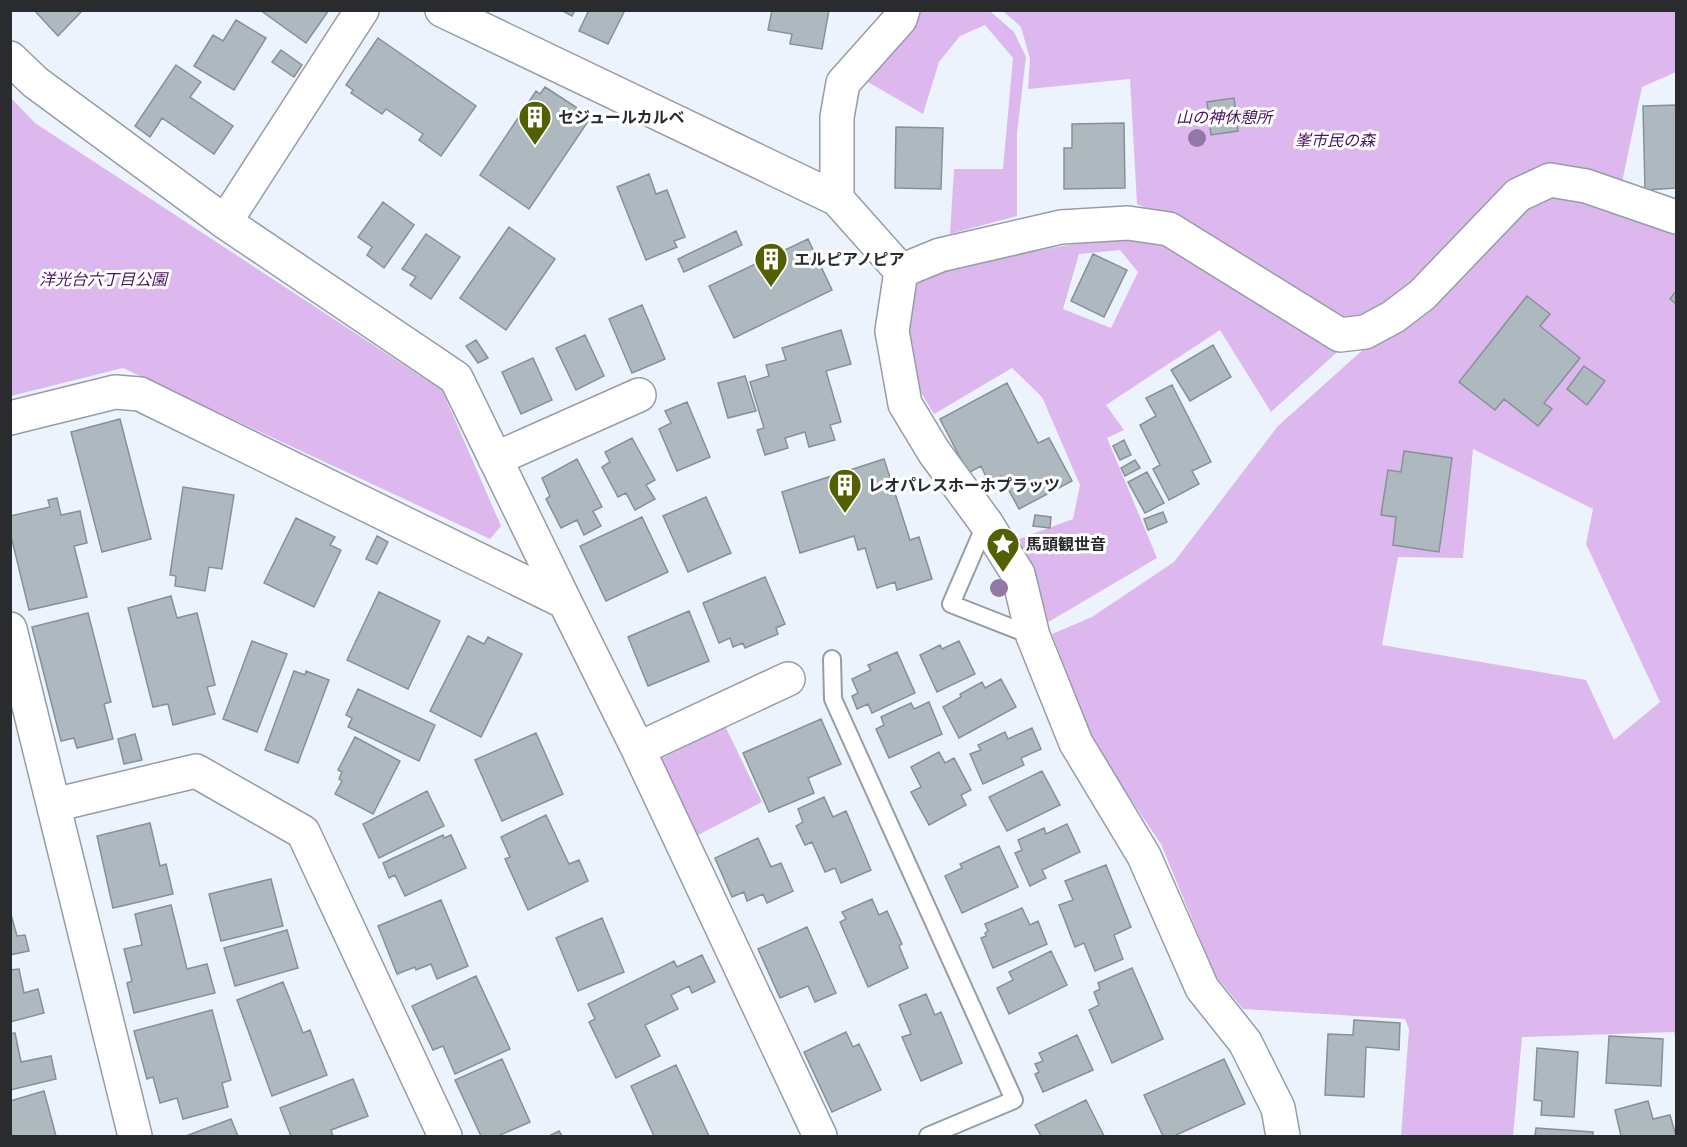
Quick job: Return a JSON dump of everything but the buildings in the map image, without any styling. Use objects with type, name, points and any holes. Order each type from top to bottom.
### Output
[{"type":"street","points":[[225,222],[362,10]]},
{"type":"street","points":[[442,10],[837,199],[901,271]]},
{"type":"street","points":[[837,199],[837,117],[843,83],[900,19],[903,10]]},
{"type":"street","points":[[10,58],[35,82],[225,222],[456,378],[638,749],[820,1137]]},
{"type":"street","points":[[901,271],[940,255],[1061,227],[1128,223],[1169,229],[1340,335],[1365,332],[1393,317],[1422,295],[1518,195],[1550,180],[1586,186],[1677,217]]},
{"type":"street","points":[[901,271],[892,332],[905,404],[934,452],[986,523],[1018,574],[1034,636],[1076,743],[1144,856],[1202,988],[1245,1042],[1278,1108],[1283,1137]]},
{"type":"street","points":[[10,418],[115,392],[140,394],[565,602]]},
{"type":"street","points":[[495,459],[639,395]]},
{"type":"street","points":[[10,629],[135,1137]]},
{"type":"street","points":[[638,749],[788,680]]},
{"type":"street","points":[[54,806],[196,771],[303,832],[445,1137]]},
{"type":"lane","points":[[986,523],[951,604],[1034,636]]},
{"type":"lane","points":[[832,659],[833,699],[1014,1100],[928,1137]]},
{"type":"green space","points":[[919,11],[990,11],[1014,32],[1026,57],[1017,133],[1017,216],[950,234],[954,169],[1003,169],[1013,58],[985,25],[960,36],[939,62],[923,114],[861,78]]},
{"type":"green space","name":"峯市民の森","points":[[1003,11],[1676,11],[1676,72],[1642,87],[1621,187],[1547,171],[1376,316],[1340,324],[1158,214],[1137,204],[1130,79],[1028,89],[1030,59],[1021,27]]},
{"type":"green space","name":"洋光台六丁目公園","points":[[10,97],[35,123],[442,390],[501,526],[490,539],[123,368],[11,396]]},
{"type":"green space","points":[[1555,193],[1676,234],[1676,1042],[1674,1032],[1522,1037],[1513,1136],[1401,1136],[1409,1029],[1405,1019],[1243,1009],[1215,975],[1161,844],[1094,745],[1052,634],[1092,617],[1174,562],[1278,426],[1525,204]],"holes":[[[1473,449],[1593,509],[1586,544],[1660,702],[1614,740],[1586,680],[1382,645],[1398,557],[1463,558]]]},
{"type":"green space","points":[[1125,234],[1161,242],[1345,345],[1271,412],[1220,330],[1106,405],[1124,430],[1107,438],[1157,558],[1045,624],[1013,541],[1073,519],[1080,485],[1042,397],[1012,368],[934,414],[913,379],[907,305],[922,273]],"holes":[[[1120,250],[1138,272],[1111,328],[1063,309],[1079,254]]]},
{"type":"green space","points":[[725,726],[762,802],[696,836],[658,760]]},
{"type":"place","name":"セジュールカルベ","points":[[535,146]]},
{"type":"place","name":"エルピアノピア","points":[[771,288]]},
{"type":"place","name":"レオパレスホーホプラッツ","points":[[845,514]]},
{"type":"place","name":"馬頭観世音","points":[[1003,573]]},
{"type":"park label","name":"山の神休憩所","points":[[1224,117]]}]
